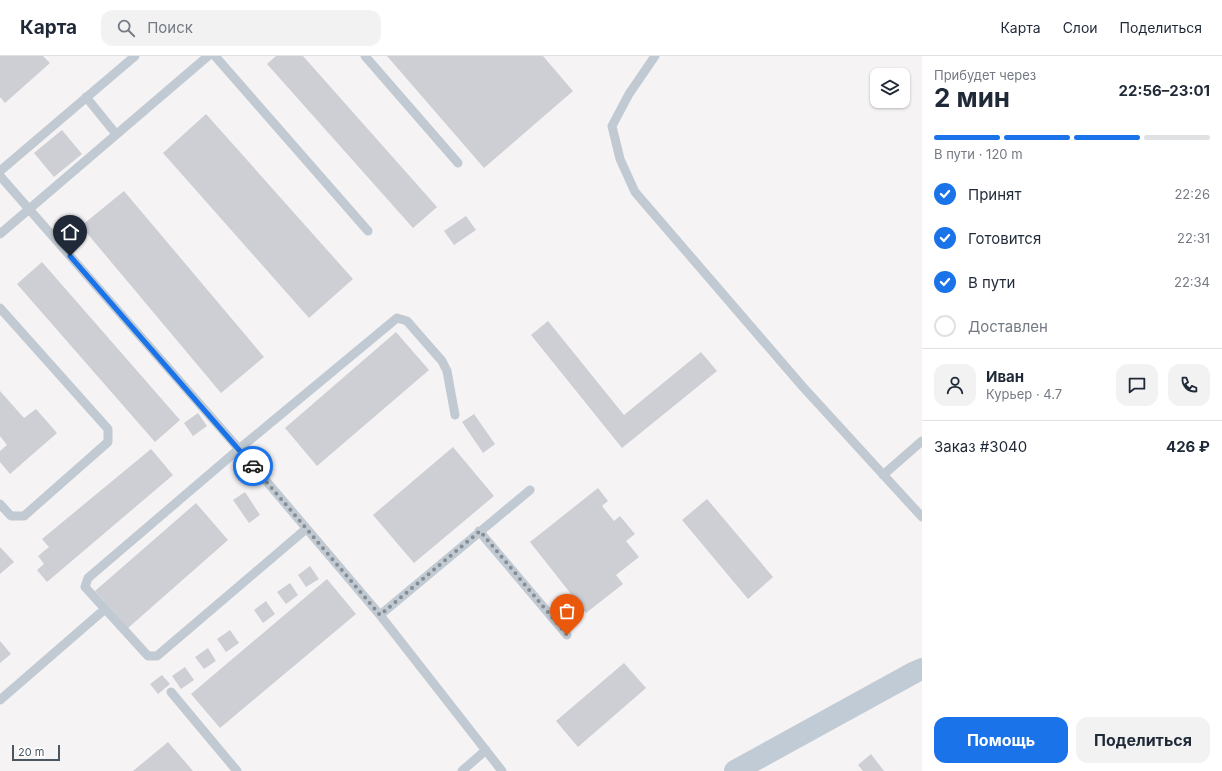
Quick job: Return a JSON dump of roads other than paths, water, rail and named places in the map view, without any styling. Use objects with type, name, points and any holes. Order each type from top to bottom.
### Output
[{"type":"main road","points":[[735,771],[922,669]]},
{"type":"lane","points":[[0,171],[135,56]]},
{"type":"lane","points":[[0,234],[208,56]]},
{"type":"lane","points":[[215,56],[368,231]]},
{"type":"lane","points":[[365,56],[458,163]]},
{"type":"lane","points":[[655,56],[629,94],[612,126],[620,159],[635,192],[803,387],[922,517]]},
{"type":"lane","points":[[86,97],[116,134]]},
{"type":"lane","points":[[0,176],[239,449],[380,615],[502,771]]},
{"type":"lane","points":[[0,308],[108,429],[108,442],[24,516],[11,516],[0,504]]},
{"type":"lane","points":[[306,529],[157,656],[148,656],[85,587],[88,578],[239,449],[397,318],[407,321],[442,361],[447,372],[455,415]]},
{"type":"lane","points":[[883,475],[922,441]]},
{"type":"lane","points":[[380,615],[530,490]]},
{"type":"lane","points":[[480,531],[567,635]]},
{"type":"lane","points":[[0,700],[105,609]]},
{"type":"lane","points":[[171,692],[236,771]]},
{"type":"lane","points":[[462,771],[486,750]]}]
